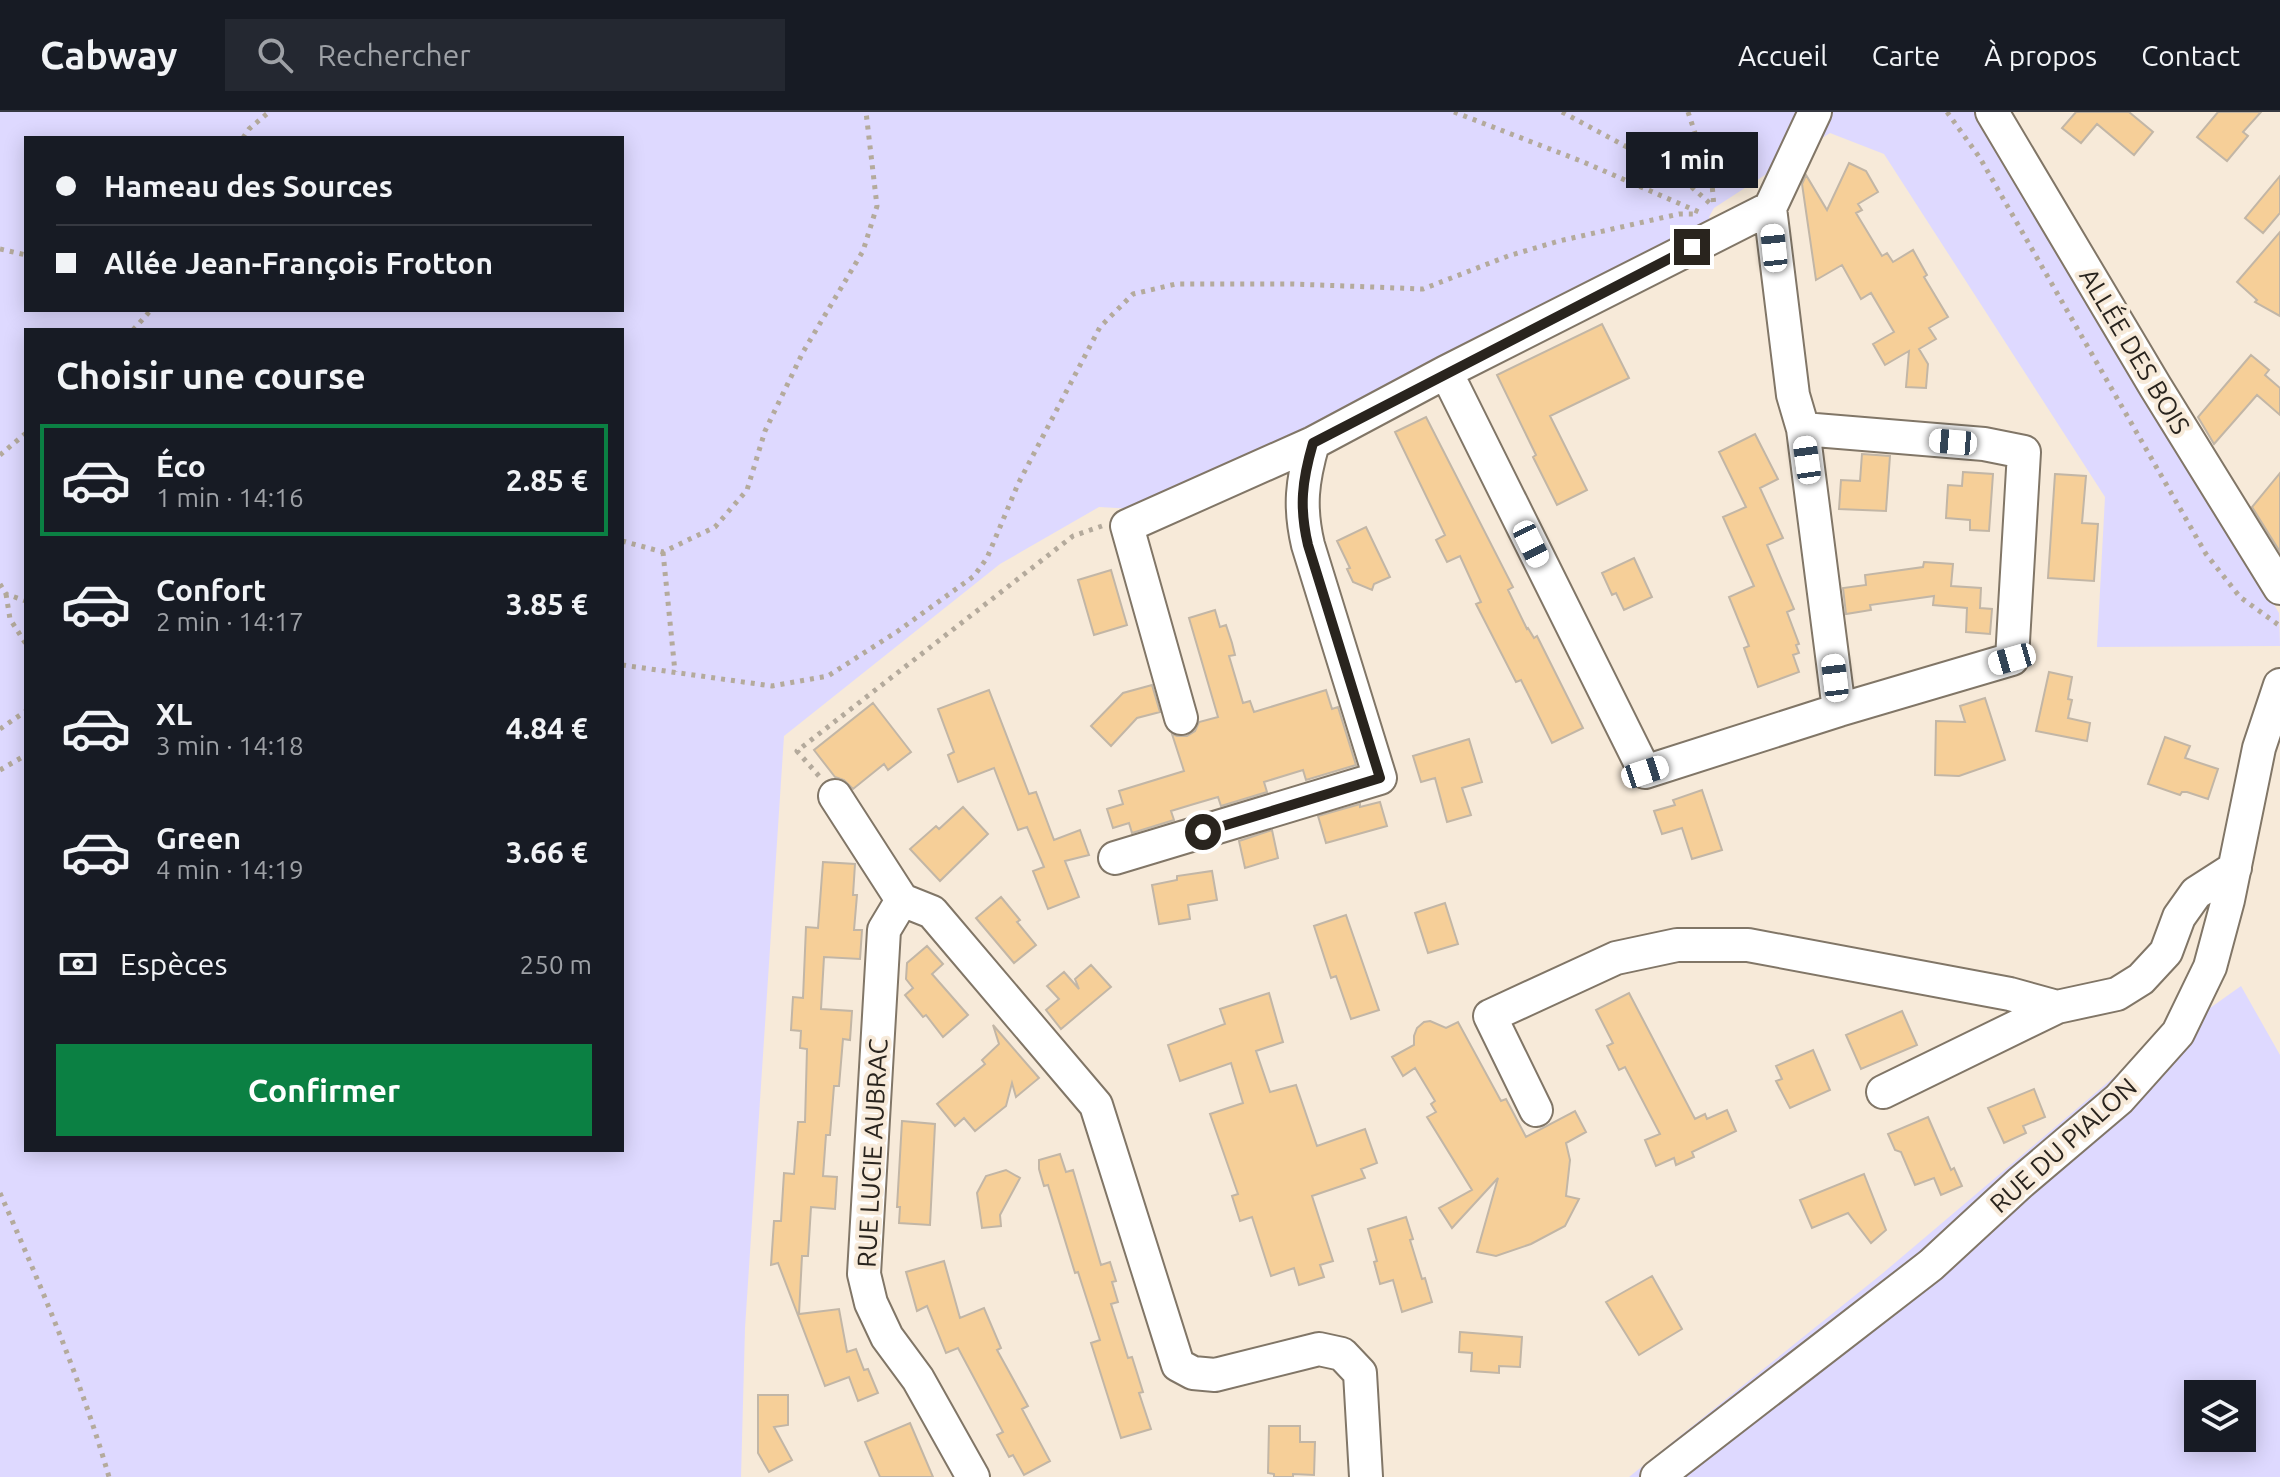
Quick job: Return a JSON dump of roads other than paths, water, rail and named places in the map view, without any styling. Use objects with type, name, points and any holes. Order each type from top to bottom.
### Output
[{"type":"street","points":[[1181,718],[1127,526],[1313,443],[1758,213],[1815,112]]},
{"type":"street","name":"ALLÉE DES BOIS","points":[[1992,112],[2280,588]]},
{"type":"street","points":[[1758,213],[1793,395],[1803,429],[1839,710]]},
{"type":"street","points":[[1446,372],[1645,772],[2012,659],[2024,452],[1984,444],[1803,429]]},
{"type":"street","points":[[1115,858],[1380,778],[1303,523],[1304,473],[1313,443]]},
{"type":"street","name":"RUE DU PIALON","points":[[1657,1477],[1931,1265],[2020,1183],[2119,1099],[2178,1033],[2210,967],[2235,868],[2259,748],[2280,685]]},
{"type":"street","points":[[835,796],[902,900],[932,912],[1096,1105],[1178,1365],[1193,1373],[1215,1375],[1319,1349],[1342,1354],[1360,1373],[1366,1477]]},
{"type":"street","points":[[1883,1092],[2057,1007],[2117,994],[2141,979],[2166,952],[2179,917],[2196,893],[2235,868]]},
{"type":"street","name":"RUE LUCIE AUBRAC","points":[[902,900],[884,930],[864,1274],[871,1303],[887,1337],[918,1379],[973,1477]]},
{"type":"street","points":[[1536,1110],[1490,1016],[1616,958],[1677,945],[1748,945],[2010,994],[2057,1007]]}]
